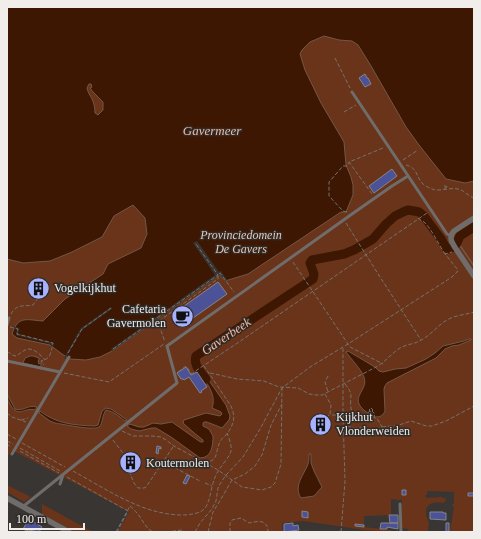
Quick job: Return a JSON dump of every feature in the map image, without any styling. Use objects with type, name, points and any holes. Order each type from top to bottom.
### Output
[{"type":"street","points":[[474,218],[454,231],[450,236],[452,243],[474,276]]},
{"type":"street","points":[[7,498],[69,532]]},
{"type":"lane","points":[[352,92],[447,234],[450,236]]},
{"type":"lane","points":[[24,507],[25,504],[177,383],[166,344],[408,176]]},
{"type":"lane","points":[[7,325],[9,318]]},
{"type":"lane","points":[[12,454],[60,372],[68,355]]},
{"type":"lane","points":[[7,361],[60,372]]},
{"type":"lane","points":[[60,484],[64,474]]},
{"type":"lane","points":[[400,504],[401,532]]},
{"type":"path","points":[[335,58],[352,92]]},
{"type":"path","points":[[344,112],[360,103]]},
{"type":"path","points":[[348,212],[343,211],[329,196],[328,182],[343,166],[347,166],[349,162],[388,146]]},
{"type":"path","points":[[401,164],[418,150]]},
{"type":"path","points":[[349,162],[375,198]]},
{"type":"path","points":[[401,164],[410,166],[418,173],[421,182],[432,190],[458,189],[474,198]]},
{"type":"path","points":[[175,374],[186,366],[191,374],[426,213]]},
{"type":"path","points":[[195,532],[200,523],[212,509],[218,495],[218,488],[226,475],[243,457],[282,388],[310,368],[458,272],[423,221],[419,218]]},
{"type":"path","points":[[344,220],[401,310],[422,340]]},
{"type":"path","points":[[196,244],[218,275]]},
{"type":"path","points":[[445,254],[456,249]]},
{"type":"path","points":[[290,258],[350,347],[383,364]]},
{"type":"path","points":[[113,349],[220,273],[237,296]]},
{"type":"path","points":[[159,321],[218,279],[218,275]]},
{"type":"path","points":[[9,318],[13,311],[21,306],[34,306],[41,294],[37,290]]},
{"type":"path","points":[[68,355],[82,329],[111,308]]},
{"type":"path","points":[[210,373],[238,379],[264,381],[282,388],[298,388],[316,396],[324,394],[383,364],[399,349],[404,346],[417,343],[426,338],[439,325],[448,319],[474,312]]},
{"type":"path","points":[[60,372],[109,382],[166,344],[159,325]]},
{"type":"path","points":[[12,327],[18,329],[17,334],[53,343],[49,357],[46,360],[41,361],[46,366]]},
{"type":"path","points":[[341,532],[345,481],[342,415],[343,348]]},
{"type":"path","points":[[7,352],[16,356],[26,349],[31,349],[40,354],[46,360]]},
{"type":"path","points":[[201,461],[207,462],[214,459],[220,442],[228,433],[234,418],[232,406],[204,365]]},
{"type":"path","points":[[328,376],[325,382],[328,392]]},
{"type":"path","points":[[343,384],[349,389],[351,396],[351,410],[354,415],[359,417],[372,411],[382,427]]},
{"type":"path","points":[[119,430],[133,436],[161,437],[174,446],[218,470],[242,487],[262,490],[271,488],[275,483],[281,464],[282,388]]},
{"type":"path","points":[[322,422],[330,414],[331,405],[324,394]]},
{"type":"path","points":[[208,532],[213,512],[232,480],[245,474],[255,466],[262,455],[271,425],[282,403]]},
{"type":"path","points":[[330,414],[345,415],[348,426],[353,428],[363,428],[370,436],[375,435],[382,429],[382,427],[399,425],[411,421],[426,426],[432,426],[446,421],[474,406]]},
{"type":"path","points":[[7,413],[12,417],[30,424]]},
{"type":"path","points":[[21,420],[33,418]]},
{"type":"path","points":[[7,434],[131,503],[163,513],[176,515],[198,513],[204,509],[207,504],[214,478],[231,451],[228,433]]},
{"type":"path","points":[[110,437],[126,457]]},
{"type":"path","points":[[7,440],[16,448]]},
{"type":"path","points":[[7,444],[128,510]]},
{"type":"path","points":[[126,457],[123,462],[125,469],[129,471],[137,486],[144,488],[174,446]]},
{"type":"path","points":[[126,457],[136,457],[138,462],[136,469],[129,471]]},
{"type":"path","points":[[164,462],[200,481]]},
{"type":"path","points":[[205,483],[212,486]]},
{"type":"path","points":[[116,532],[131,503]]},
{"type":"path","points":[[130,506],[148,530],[153,532]]},
{"type":"path","points":[[230,532],[230,523],[232,520],[241,518],[249,523],[258,521],[263,522],[267,526],[268,532]]},
{"type":"path","points":[[166,532],[182,530],[185,532]]},
{"type":"green space","name":"Provinciedomein De Gavers","points":[[7,7],[474,7],[474,532],[450,532],[454,507],[452,506],[454,502],[454,492],[427,491],[425,496],[427,498],[441,497],[446,499],[444,503],[438,502],[427,507],[426,513],[429,523],[428,532],[408,532],[408,529],[402,528],[402,499],[391,499],[391,515],[364,516],[364,527],[391,530],[392,532],[364,530],[303,521],[282,523],[282,532],[118,532],[129,512],[12,450],[7,458]]},
{"type":"green space","points":[[7,485],[31,497],[24,502],[7,492]]},
{"type":"green space","points":[[42,504],[93,532],[75,532],[42,514]]},
{"type":"water","name":"Gavermeer","points":[[7,7],[474,7],[474,181],[465,183],[446,179],[406,127],[358,45],[352,41],[339,40],[324,36],[310,42],[300,54],[305,70],[321,103],[344,142],[346,165],[353,185],[353,195],[346,212],[341,212],[248,274],[225,281],[220,275],[112,351],[100,357],[86,360],[70,359],[50,345],[17,338],[12,334],[14,328],[20,321],[24,320],[43,321],[65,299],[103,274],[108,264],[141,248],[147,234],[145,218],[133,205],[114,216],[102,237],[72,252],[50,261],[23,263],[7,259]],"holes":[[[89,84],[91,84],[92,87],[90,88],[103,102],[103,110],[98,115],[95,113],[95,107],[88,93],[87,88]]]},
{"type":"water","points":[[469,339],[471,340],[445,349],[436,358],[387,383],[384,389],[385,411],[381,416],[372,416],[360,406],[358,402],[365,382],[364,377],[346,352],[348,351],[379,371],[383,372],[406,368],[426,359],[443,346]]},
{"type":"water","points":[[30,356],[39,358],[38,361],[39,364],[41,363],[41,367],[23,363],[25,358]]},
{"type":"water","name":"Gaverbeek","points":[[201,369],[226,405],[230,416],[229,420],[222,428],[207,422],[203,423],[203,426],[209,429],[213,436],[212,447],[207,456],[200,458],[156,428],[139,431],[131,429],[127,426],[130,424],[144,427],[153,423],[161,424],[172,422],[199,441],[203,442],[203,440],[183,423],[184,420],[206,413],[220,416],[222,414],[221,412],[212,408],[212,393],[198,371]]},
{"type":"water","points":[[7,394],[15,409],[21,410],[31,406],[37,407],[35,410],[31,409],[19,412],[14,409],[11,406]]},
{"type":"water","points":[[106,408],[111,409],[127,420],[125,421],[114,413],[106,410],[99,427],[85,428],[55,423],[39,413],[40,411],[53,419],[66,423],[94,426],[98,425],[102,411]]},
{"type":"water","points":[[309,454],[311,454],[311,463],[322,487],[314,496],[301,498],[298,489],[308,464]]},
{"type":"pier","points":[[197,241],[219,272],[221,271],[227,280],[225,281],[220,275],[112,351],[111,349],[215,275],[193,243]]},
{"type":"pier","points":[[111,307],[112,309],[82,330],[65,359],[64,358],[81,328]]},
{"type":"pier","points":[[12,326],[19,328],[18,334],[54,343],[52,350],[51,344],[16,335],[17,329],[12,328]]},
{"type":"building","points":[[365,74],[371,84],[365,87],[359,78]]},
{"type":"building","points":[[392,169],[397,176],[374,193],[369,186]]},
{"type":"building","points":[[218,282],[227,294],[186,323],[185,322],[179,326],[172,316]]},
{"type":"building","points":[[186,367],[191,375],[197,372],[207,387],[201,391],[202,392],[200,393],[189,377],[184,380],[181,379],[177,373]]},
{"type":"building","name":"Kijkhut Vlonderweiden","points":[[321,421],[324,424],[321,427],[318,425]]},
{"type":"building","points":[[157,446],[161,447],[161,449],[159,448],[158,454],[156,453]]},
{"type":"building","name":"Koutermolen","points":[[131,461],[134,464],[131,467],[128,464]]},
{"type":"building","points":[[187,475],[190,476],[186,484],[183,483]]},
{"type":"building","points":[[402,490],[406,490],[406,495],[402,495]]},
{"type":"building","points":[[468,493],[474,493],[474,496],[468,496]]},
{"type":"building","points":[[302,511],[308,512],[308,518],[302,517]]},
{"type":"building","points":[[430,512],[446,513],[446,520],[430,519]]},
{"type":"building","points":[[389,515],[398,515],[398,523],[390,523]]},
{"type":"building","points":[[29,519],[42,527],[39,532],[32,530],[27,531],[23,529]]},
{"type":"building","points":[[293,523],[293,526],[298,525],[299,530],[284,532],[284,524]]},
{"type":"building","points":[[381,523],[398,523],[398,529],[387,527],[387,529],[380,529]]},
{"type":"building","points":[[446,523],[449,523],[449,532],[446,532]]},
{"type":"building","points":[[355,524],[364,525],[364,527],[355,526]]},
{"type":"waterway","name":"Gaverbeek","points":[[206,379],[197,365],[195,359],[196,356],[313,279],[314,274],[310,263],[312,260],[344,254],[354,250],[373,239],[395,216],[408,210],[419,212],[423,215],[446,248],[449,249],[455,246],[460,236],[474,227]]},
{"type":"waterway","points":[[457,243],[474,266]]},
{"type":"place","name":"Vogelkijkhut","points":[[38,288]]},
{"type":"place","name":"Cafetaria Gavermolen","points":[[182,316]]},
{"type":"place","name":"Kijkhut Vlonderweiden","points":[[321,424]]},
{"type":"place","name":"Koutermolen","points":[[131,463]]}]
